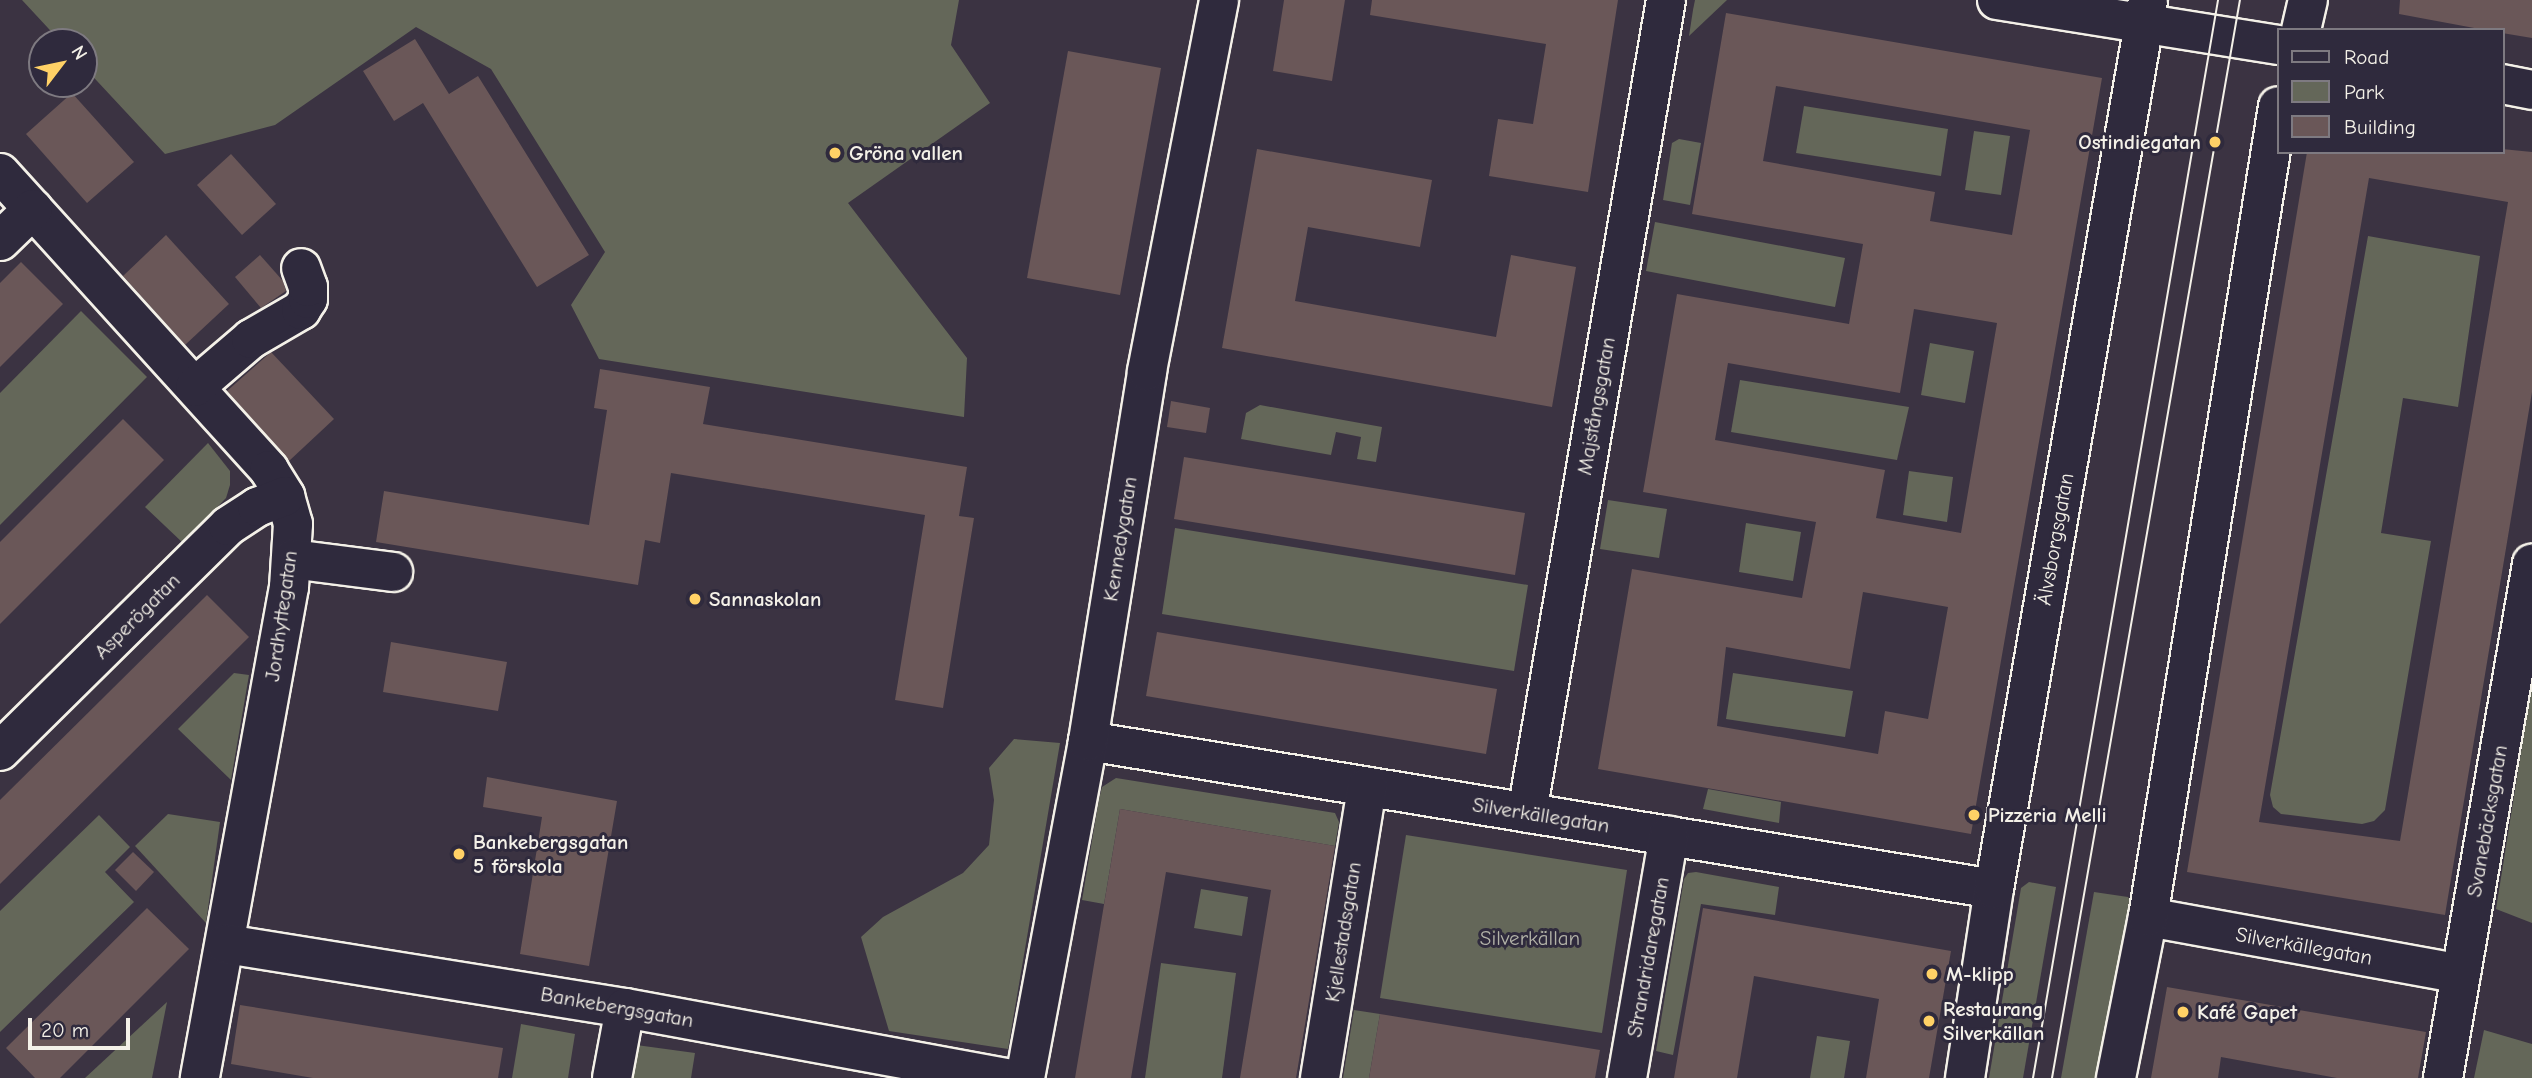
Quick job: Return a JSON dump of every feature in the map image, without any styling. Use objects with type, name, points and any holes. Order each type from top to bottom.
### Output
[{"type":"street","name":"Kennedygatan","points":[[1025,1078],[1088,741],[1137,425],[1219,0]]},
{"type":"street","name":"Majstångsgatan","points":[[1527,813],[1666,0]]},
{"type":"street","points":[[1997,0],[2146,12],[2276,44]]},
{"type":"street","points":[[2301,28],[2308,0]]},
{"type":"street","name":"Älvsborgsgatan","points":[[1965,1078],[1994,890],[2146,12]]},
{"type":"street","points":[[2504,84],[2532,90]]},
{"type":"street","points":[[2116,1078],[2148,917],[2276,118]]},
{"type":"street","name":"Jordhyttegatan","points":[[0,173],[269,470],[285,496],[293,524],[292,559],[226,944],[200,1078]]},
{"type":"street","points":[[0,242],[33,209]]},
{"type":"street","points":[[195,387],[251,340],[301,310],[308,299],[308,287],[300,268]]},
{"type":"street","name":"Asperögatan","points":[[0,751],[228,526],[257,507],[285,496]]},
{"type":"street","points":[[292,559],[393,572]]},
{"type":"street","name":"Svanebäcksgatan","points":[[2443,1078],[2532,564]]},
{"type":"street","name":"Silverkällegatan","points":[[1088,741],[1994,890]]},
{"type":"street","name":"Kjellestadsgatan","points":[[1320,1078],[1367,786]]},
{"type":"street","name":"Strandridaregatan","points":[[1628,1078],[1669,836]]},
{"type":"street","name":"Silverkällegatan","points":[[2148,917],[2461,974]]},
{"type":"street","name":"Bankebergsgatan","points":[[226,944],[625,1008],[1006,1078]]},
{"type":"street","points":[[612,1078],[625,1008]]},
{"type":"green space","points":[[22,0],[959,0],[951,45],[990,103],[848,203],[967,358],[964,417],[599,359],[571,305],[605,252],[491,69],[416,27],[275,125],[165,154],[98,82],[98,28],[48,28]]},
{"type":"green space","points":[[1695,0],[1727,0],[1689,36],[1693,10]]},
{"type":"green space","points":[[1804,106],[1948,129],[1941,176],[1796,153]]},
{"type":"green space","points":[[1974,131],[2010,136],[2001,195],[1965,190]]},
{"type":"green space","points":[[1679,139],[1701,143],[1690,205],[1663,200],[1672,143]]},
{"type":"green space","points":[[1655,222],[1845,258],[1835,307],[1646,271]]},
{"type":"green space","points":[[2368,236],[2480,256],[2458,407],[2403,398],[2381,533],[2431,541],[2385,810],[2374,821],[2362,824],[2281,814],[2273,807],[2270,795]]},
{"type":"green space","points":[[81,311],[147,377],[0,525],[0,393]]},
{"type":"green space","points":[[1930,343],[1974,351],[1965,403],[1921,395]]},
{"type":"green space","points":[[1740,380],[1909,407],[1897,460],[1731,432]]},
{"type":"green space","points":[[1260,405],[1382,427],[1376,462],[1357,459],[1361,437],[1336,432],[1331,455],[1241,439],[1246,413]]},
{"type":"green space","points":[[208,443],[230,471],[230,485],[226,498],[183,543],[145,507]]},
{"type":"green space","points":[[1909,471],[1953,477],[1947,522],[1903,515]]},
{"type":"green space","points":[[1608,500],[1667,509],[1659,558],[1600,549]]},
{"type":"green space","points":[[1746,523],[1801,532],[1793,581],[1739,572]]},
{"type":"green space","points":[[1175,528],[1528,585],[1514,671],[1162,614]]},
{"type":"green space","points":[[234,673],[249,675],[231,780],[178,729]]},
{"type":"green space","points":[[1733,673],[1853,691],[1845,737],[1726,719]]},
{"type":"green space","points":[[2532,683],[2532,923],[2496,909]]},
{"type":"green space","points":[[1014,739],[1060,743],[1008,1049],[889,1031],[861,937],[883,917],[963,873],[989,845],[994,800],[989,768]]},
{"type":"green space","points":[[1116,778],[1335,813],[1339,822],[1335,846],[1120,809],[1104,904],[1082,900],[1102,787]]},
{"type":"green space","points":[[1708,789],[1781,802],[1779,823],[1703,809]]},
{"type":"green space","points":[[168,814],[220,822],[206,923],[135,846]]},
{"type":"green space","points":[[99,815],[130,847],[105,872],[134,902],[0,1032],[0,911]]},
{"type":"green space","name":"Silverkällan","points":[[1406,835],[1627,870],[1602,1033],[1380,998]]},
{"type":"green space","points":[[1696,872],[1779,887],[1775,915],[1701,904],[1673,1055],[1656,1051],[1684,879],[1688,873]]},
{"type":"green space","points":[[2029,882],[2056,887],[2023,1078],[1989,1078],[2021,888]]},
{"type":"green space","points":[[1201,889],[1248,897],[1242,936],[1194,928]]},
{"type":"green space","points":[[2094,892],[2128,897],[2132,903],[2102,1078],[2061,1078]]},
{"type":"green space","points":[[1161,963],[1236,973],[1222,1078],[1145,1078]]},
{"type":"green space","points":[[167,1002],[152,1078],[85,1078]]},
{"type":"green space","points":[[1354,1010],[1380,1014],[1369,1078],[1343,1078]]},
{"type":"green space","points":[[521,1024],[575,1034],[568,1078],[512,1078]]},
{"type":"green space","points":[[2484,1030],[2532,1044],[2532,1078],[2474,1078]]},
{"type":"green space","points":[[1817,1036],[1850,1041],[1844,1078],[1810,1078]]},
{"type":"green space","points":[[629,1044],[695,1053],[691,1078],[621,1078]]},
{"type":"building","points":[[1284,0],[1345,0],[1332,81],[1273,71]]},
{"type":"building","points":[[1372,0],[1618,0],[1588,192],[1489,176],[1498,119],[1533,124],[1546,44],[1370,15]]},
{"type":"building","points":[[2400,0],[2532,0],[2532,38],[2504,33],[2504,28],[2474,28],[2399,14]]},
{"type":"building","points":[[1726,13],[2102,78],[1971,834],[1598,769],[1632,569],[1802,598],[1816,522],[1643,492],[1677,294],[1849,324],[1863,244],[1692,214]],"holes":[[[1776,86],[2030,130],[2012,235],[1930,221],[1935,192],[1763,161]],[[1914,309],[1997,323],[1961,533],[1876,518],[1885,470],[1715,440],[1728,363],[1900,393]],[[1863,592],[1948,607],[1928,719],[1885,711],[1878,754],[1717,726],[1726,647],[1850,669]]]},
{"type":"building","points":[[415,39],[449,94],[478,76],[589,255],[537,287],[423,103],[394,121],[363,71]]},
{"type":"building","points":[[1068,51],[1161,68],[1120,295],[1027,278]]},
{"type":"building","points":[[66,98],[76,98],[134,162],[87,203],[26,134]]},
{"type":"building","points":[[1257,149],[1432,180],[1420,247],[1308,227],[1295,301],[1496,337],[1511,255],[1576,267],[1552,407],[1222,348]]},
{"type":"building","points":[[2504,149],[2532,152],[2532,392],[2445,915],[2187,872],[2307,154],[2504,154]],"holes":[[[2369,178],[2508,202],[2400,841],[2259,822]]]},
{"type":"building","points":[[231,154],[276,204],[242,235],[197,185]]},
{"type":"building","points":[[166,235],[229,304],[185,345],[123,276]]},
{"type":"building","points":[[260,255],[283,281],[286,291],[261,308],[235,277]]},
{"type":"building","points":[[21,262],[63,304],[0,367],[0,283]]},
{"type":"building","points":[[271,352],[334,419],[289,461],[227,391]]},
{"type":"building","points":[[600,369],[710,387],[703,424],[967,467],[959,516],[974,518],[943,708],[895,700],[925,515],[671,473],[660,543],[645,540],[638,585],[376,542],[384,491],[589,525],[607,410],[594,408]]},
{"type":"building","points":[[1171,401],[1210,408],[1206,433],[1167,427]]},
{"type":"building","points":[[123,419],[164,460],[0,624],[0,542]]},
{"type":"building","points":[[1184,457],[1525,513],[1515,575],[1174,519]]},
{"type":"building","points":[[207,595],[249,637],[0,884],[0,800]]},
{"type":"building","points":[[1157,632],[1497,689],[1486,754],[1146,696]]},
{"type":"building","points":[[391,642],[507,662],[498,711],[383,692]]},
{"type":"building","points":[[487,777],[617,801],[589,966],[520,954],[542,817],[483,807]]},
{"type":"building","points":[[1120,809],[1335,846],[1296,1078],[1240,1078],[1271,890],[1166,872],[1131,1078],[1075,1078]]},
{"type":"building","points":[[133,852],[154,872],[136,891],[115,870]]},
{"type":"building","points":[[147,908],[189,949],[60,1078],[35,1078],[6,1048]]},
{"type":"building","points":[[1703,908],[1951,951],[1929,1078],[1866,1078],[1879,999],[1754,976],[1737,1078],[1674,1078]]},
{"type":"building","points":[[2167,987],[2426,1032],[2418,1078],[2337,1078],[2221,1057],[2218,1078],[2151,1078]]},
{"type":"building","points":[[240,1005],[503,1048],[498,1078],[313,1078],[231,1064]]},
{"type":"building","points":[[1380,1014],[1600,1050],[1595,1078],[1369,1078]]},
{"type":"tram line","points":[[2033,1078],[2218,0]]},
{"type":"tram line","points":[[2052,1078],[2240,0]]},
{"type":"place","name":"Ostindiegatan","points":[[2215,142]]},
{"type":"place","name":"Gröna vallen","points":[[835,153]]},
{"type":"place","name":"Sannaskolan","points":[[695,599]]},
{"type":"place","name":"Pizzeria Melli","points":[[1974,815]]},
{"type":"place","name":"Bankebergsgatan 5 förskola","points":[[459,854]]},
{"type":"place","name":"M-klipp","points":[[1932,974]]},
{"type":"place","name":"Kafé Gapet","points":[[2183,1012]]},
{"type":"place","name":"Restaurang Silverkällan","points":[[1929,1021]]}]
